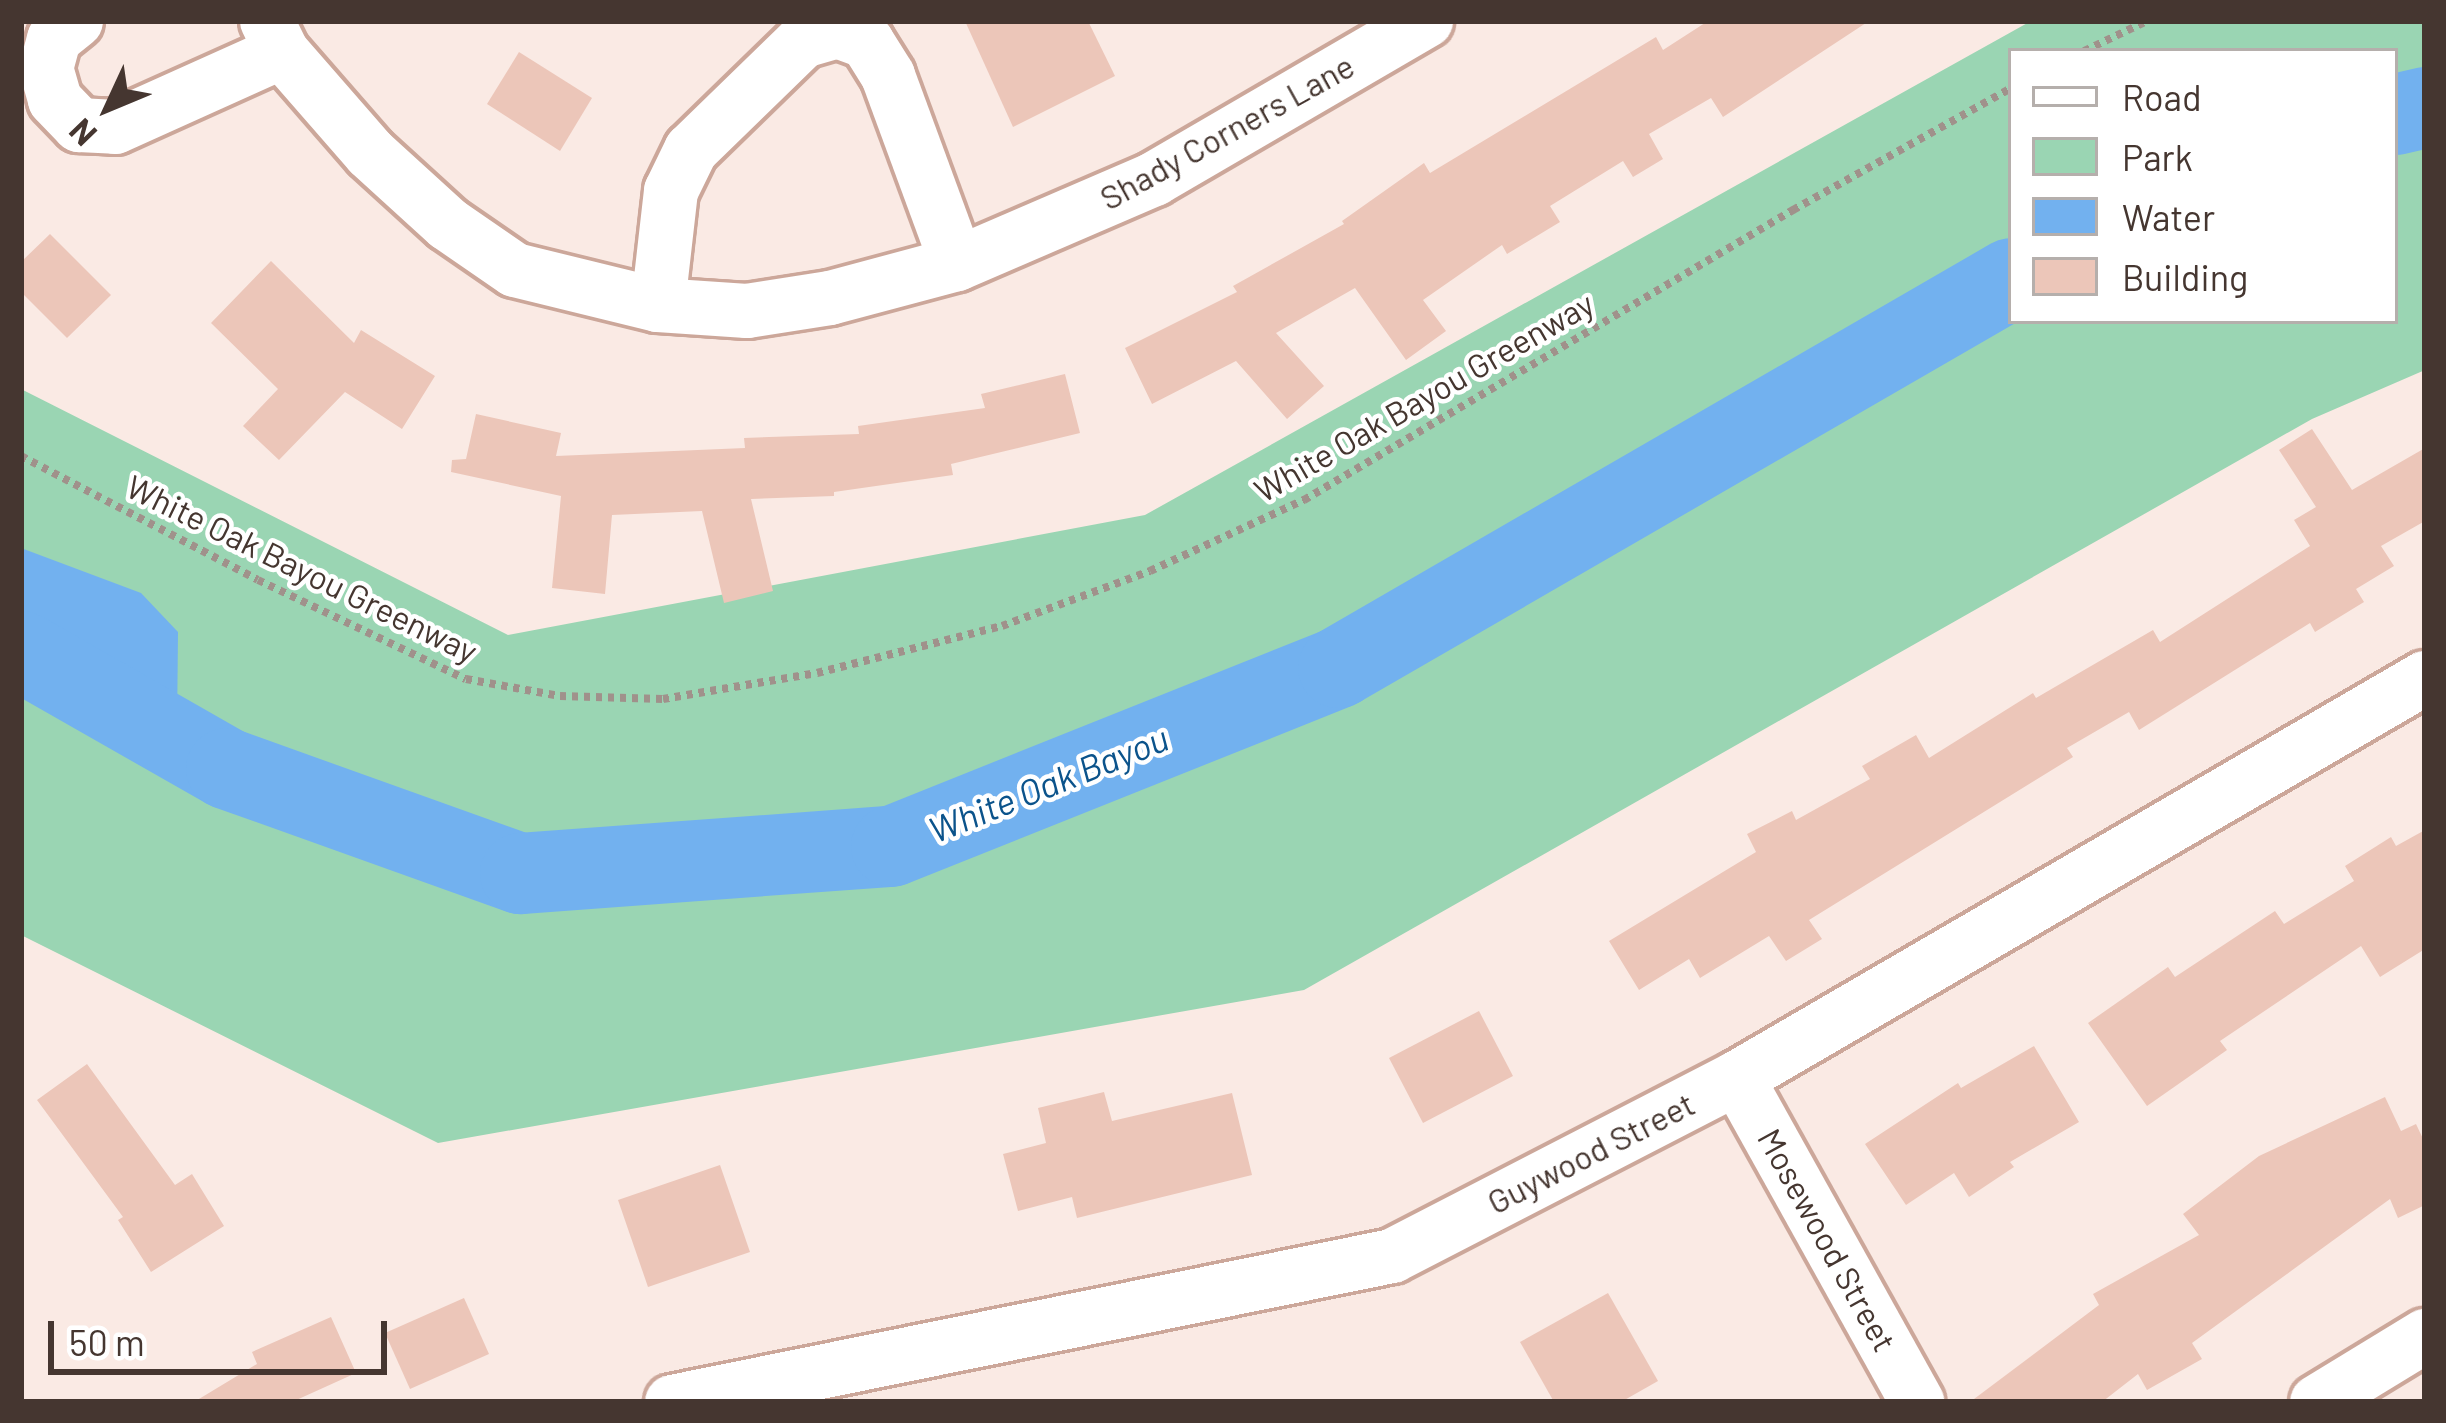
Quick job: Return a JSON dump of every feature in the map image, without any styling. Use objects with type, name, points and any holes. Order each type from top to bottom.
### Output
[{"type":"street","name":"Shady Corners Lane","points":[[76,21],[54,39],[46,68],[55,100],[79,125],[115,127],[274,36],[370,153],[448,224],[515,270],[658,305],[747,310],[830,298],[957,264],[1154,179],[1426,21]]},
{"type":"street","points":[[658,305],[670,191],[691,150],[803,41],[837,31],[868,42],[888,76],[957,264]]},
{"type":"street","name":"Guywood Street","points":[[672,1402],[1392,1256],[1737,1078],[2425,678]]},
{"type":"street","name":"Mosewood Street","points":[[1737,1078],[1917,1402]]},
{"type":"street","points":[[2318,1402],[2425,1336]]},
{"type":"path","points":[[2090,48],[2147,21]]},
{"type":"path","name":"White Oak Bayou Greenway","points":[[21,456],[259,580],[466,679],[560,696],[663,699],[817,673],[1002,626],[1150,571],[1304,500],[1793,210],[2008,90]]},
{"type":"green space","points":[[2031,21],[2425,21],[2425,370],[2312,419],[1304,990],[438,1143],[21,935],[21,389],[508,635],[1145,515]]},
{"type":"water","points":[[21,548],[141,593],[178,632],[177,731],[141,741],[109,738],[21,685]]},
{"type":"building","points":[[965,21],[1088,21],[1115,76],[1013,127]]},
{"type":"building","points":[[1708,21],[1869,21],[1723,117],[1711,98],[1649,134],[1663,159],[1633,177],[1623,161],[1550,206],[1560,222],[1507,254],[1502,245],[1423,300],[1446,331],[1406,360],[1355,288],[1276,333],[1324,386],[1287,419],[1236,361],[1152,404],[1125,348],[1237,292],[1233,286],[1344,224],[1424,163],[1430,173],[1656,37],[1663,50]]},
{"type":"building","points":[[519,52],[592,98],[560,151],[487,104]]},
{"type":"building","points":[[50,234],[111,295],[67,338],[21,292],[21,262]]},
{"type":"building","points":[[271,261],[354,343],[361,330],[435,376],[402,429],[345,392],[279,460],[243,426],[278,389],[211,323]]},
{"type":"building","points":[[1065,374],[1080,433],[951,464],[953,475],[834,492],[834,496],[751,499],[773,591],[724,603],[702,511],[612,515],[605,594],[552,588],[561,496],[451,472],[452,460],[466,459],[476,414],[561,433],[556,456],[745,448],[744,438],[859,434],[858,426],[985,408],[981,394]]},
{"type":"building","points":[[2312,429],[2352,490],[2425,448],[2425,521],[2381,546],[2394,566],[2356,589],[2364,602],[2315,632],[2310,623],[2139,730],[2129,712],[2067,748],[2073,757],[1809,920],[1822,939],[1786,961],[1769,936],[1700,978],[1689,959],[1639,990],[1609,941],[1756,852],[1747,834],[1792,811],[1796,820],[1870,779],[1862,766],[1916,735],[1929,758],[2033,693],[2036,698],[2153,630],[2160,642],[2310,546],[2294,520],[2316,507],[2279,450]]},
{"type":"building","points":[[2425,830],[2425,949],[2380,977],[2361,946],[2220,1041],[2227,1050],[2147,1106],[2088,1023],[2168,967],[2175,977],[2275,911],[2284,924],[2354,881],[2345,866],[2391,837],[2396,846]]},
{"type":"building","points":[[1479,1011],[1513,1076],[1423,1123],[1389,1058]]},
{"type":"building","points":[[2034,1046],[2079,1122],[2010,1162],[2014,1167],[1969,1197],[1954,1173],[1906,1205],[1865,1144],[1958,1083],[1961,1088]]},
{"type":"building","points":[[87,1064],[175,1185],[192,1174],[224,1226],[151,1272],[118,1220],[123,1217],[37,1100]]},
{"type":"building","points":[[1104,1092],[1112,1121],[1232,1093],[1252,1175],[1077,1218],[1072,1197],[1018,1211],[1003,1154],[1046,1143],[1038,1108]]},
{"type":"building","points":[[2385,1097],[2401,1131],[2416,1124],[2425,1143],[2425,1205],[2398,1218],[2390,1199],[2192,1343],[2202,1359],[2147,1390],[2138,1374],[2102,1402],[1970,1402],[2099,1305],[2093,1294],[2199,1235],[2183,1214],[2259,1156]]},
{"type":"building","points":[[720,1165],[750,1252],[648,1287],[618,1200]]},
{"type":"building","points":[[1608,1293],[1658,1381],[1621,1402],[1554,1402],[1520,1342]]},
{"type":"building","points":[[464,1298],[489,1354],[410,1389],[385,1333]]},
{"type":"building","points":[[331,1317],[356,1373],[292,1402],[194,1402],[257,1364],[252,1352]]},
{"type":"waterway","name":"White Oak Bayou","points":[[2398,113],[2425,107]]},
{"type":"waterway","name":"White Oak Bayou","points":[[21,651],[226,768],[520,873],[891,846],[1338,667],[2008,280]]}]
